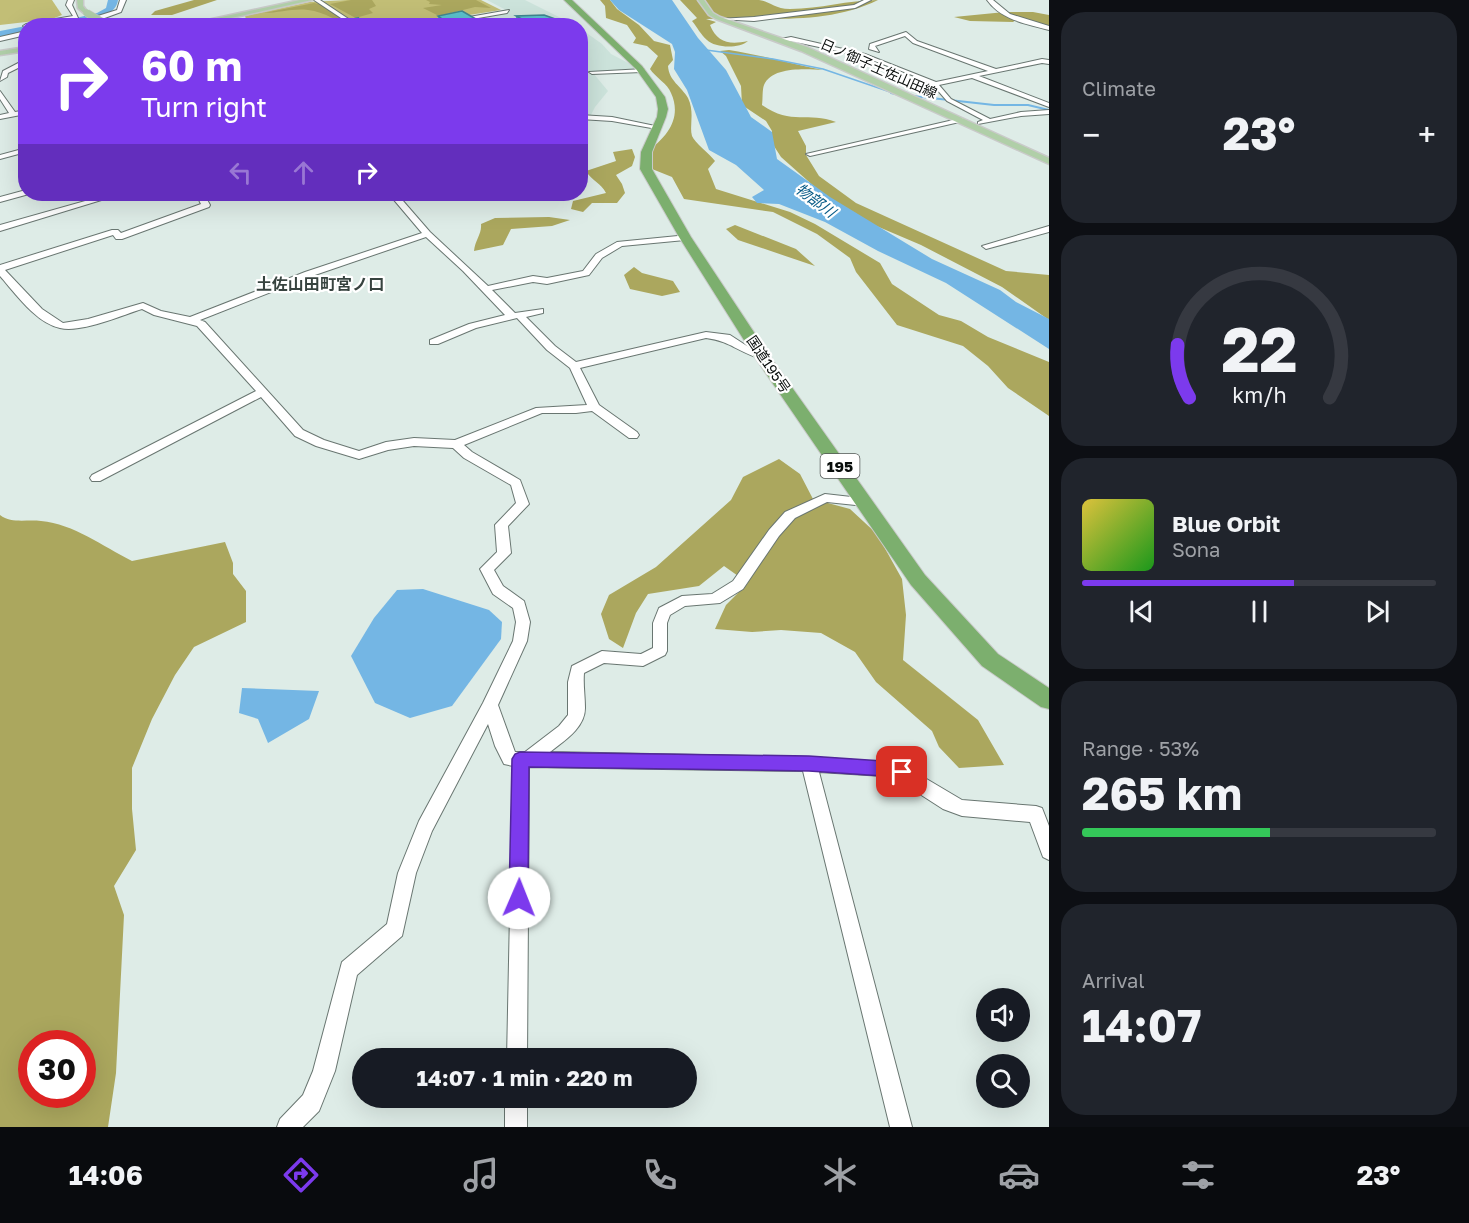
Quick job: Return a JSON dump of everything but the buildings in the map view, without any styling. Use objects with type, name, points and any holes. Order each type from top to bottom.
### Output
[{"type":"highway","name":"国道195号","points":[[568,0],[587,18]]},
{"type":"highway","name":"国道195号","points":[[588,19],[642,70],[662,98],[663,108],[657,127],[647,145],[644,158],[646,169],[685,237],[762,356],[918,580],[945,613],[990,660],[1049,700]]},
{"type":"main road","points":[[80,0],[80,7],[95,18]]},
{"type":"main road","points":[[222,18],[309,0]]},
{"type":"main road","name":"日ノ御子土佐山田線","points":[[700,0],[711,14],[721,19],[779,40],[909,96],[1049,161]]},
{"type":"main road","points":[[0,53],[18,50]]},
{"type":"street","points":[[66,18],[76,16],[69,5],[71,0]]},
{"type":"street","points":[[101,18],[119,11],[123,0]]},
{"type":"street","points":[[317,0],[345,18]]},
{"type":"street","points":[[721,19],[754,19],[855,6],[868,0]]},
{"type":"street","points":[[990,0],[992,6],[1005,13],[1049,28]]},
{"type":"street","points":[[466,18],[507,11]]},
{"type":"street","points":[[877,51],[872,48],[872,45],[906,34],[915,42],[995,71]]},
{"type":"street","points":[[0,39],[18,35]]},
{"type":"street","points":[[779,40],[791,39],[862,55],[935,84],[949,99],[989,122]]},
{"type":"street","points":[[935,84],[1041,61],[1049,62]]},
{"type":"street","points":[[0,79],[5,76],[5,72],[18,65]]},
{"type":"street","points":[[592,72],[642,70]]},
{"type":"street","points":[[973,76],[1049,105]]},
{"type":"street","points":[[0,93],[14,115]]},
{"type":"street","points":[[972,125],[1021,114],[1049,112]]},
{"type":"street","points":[[0,117],[18,114]]},
{"type":"street","points":[[588,118],[657,127]]},
{"type":"street","points":[[810,153],[962,120]]},
{"type":"street","points":[[0,157],[18,152]]},
{"type":"street","points":[[0,200],[18,194]]},
{"type":"street","points":[[0,228],[93,201]]},
{"type":"street","points":[[204,201],[206,206],[119,237],[115,232],[0,269],[33,306],[54,323],[62,326],[143,306],[157,315],[192,320],[201,324],[299,433],[320,443],[359,454],[386,446],[414,442],[456,444],[540,410],[576,410],[594,407]]},
{"type":"street","points":[[399,201],[428,234],[486,290],[574,366],[594,407],[633,435]]},
{"type":"street","points":[[987,246],[1049,229]]},
{"type":"street","points":[[192,320],[330,265],[428,234]]},
{"type":"street","points":[[486,290],[533,279],[547,281],[586,273],[599,256],[620,244],[685,237]]},
{"type":"street","points":[[434,342],[449,333],[540,311]]},
{"type":"street","points":[[574,366],[706,335],[726,337],[749,352],[762,356]]},
{"type":"street","points":[[96,478],[263,392]]},
{"type":"street","points":[[288,1127],[311,1103],[324,1071],[350,969],[395,929],[407,873],[424,827],[490,705],[520,641],[523,622],[519,605],[498,590],[487,569],[504,553],[501,525],[523,504],[516,483],[468,455],[456,444]]},
{"type":"street","points":[[525,759],[574,722],[578,713],[574,684],[577,670],[602,657],[643,660],[660,651],[660,623],[664,612],[682,602],[715,598],[738,585],[774,533],[790,515],[825,498],[865,502]]},
{"type":"street","points":[[490,705],[503,746],[510,759],[809,764],[902,772],[949,803],[962,808],[1036,814],[1049,851]]},
{"type":"street","points":[[517,1048],[525,759]]},
{"type":"street","points":[[809,764],[901,1127]]},
{"type":"street","points":[[516,1108],[516,1127]]},
{"type":"shaded area","points":[[0,0],[52,0],[62,15],[54,18],[18,18],[18,23],[0,25]]},
{"type":"shaded area","points":[[194,0],[217,0],[172,15],[151,15],[155,11]]},
{"type":"shaded area","points":[[351,0],[372,0],[376,6],[369,9],[373,13],[356,18],[330,4]]},
{"type":"shaded area","points":[[426,0],[476,0],[491,8],[475,7],[439,16],[423,8],[442,5],[429,4],[430,2]]},
{"type":"shaded area","points":[[481,0],[501,10],[450,18],[246,18],[245,16],[309,2]]},
{"type":"shaded area","points":[[487,0],[525,0],[561,18],[460,18],[506,10]]},
{"type":"shaded area","points":[[600,0],[610,0],[617,9],[639,25],[654,41],[670,45],[673,60],[668,66],[669,71],[673,80],[688,98],[692,114],[692,136],[715,161],[708,169],[716,189],[790,212],[815,224],[880,263],[892,284],[939,315],[961,321],[988,337],[1049,362],[1049,416],[1008,388],[988,366],[963,346],[897,325],[856,272],[850,258],[817,234],[773,212],[684,199],[672,177],[652,169],[647,159],[650,149],[671,125],[675,110],[669,90],[650,69],[658,56],[647,46],[633,43],[636,38],[627,25],[606,18],[605,6]]},
{"type":"shaded area","points":[[680,0],[759,0],[780,8],[790,9],[878,0],[837,14],[815,17],[706,19],[716,22],[710,25],[720,39],[735,43],[748,41],[744,44],[727,46],[716,45],[705,38],[692,21],[697,18]]},
{"type":"shaded area","points":[[314,3],[323,5],[342,18],[332,18],[308,10],[264,13]]},
{"type":"shaded area","points":[[1033,12],[1049,15],[1049,26],[1017,19],[1013,22],[970,21],[954,17]]},
{"type":"shaded area","points":[[588,34],[611,54],[638,68],[593,73],[608,91],[595,107],[588,121]]},
{"type":"shaded area","points":[[729,50],[823,70],[790,70],[774,74],[764,85],[762,105],[782,115],[836,122],[798,131],[806,146],[806,155],[819,176],[856,203],[1006,271],[1049,275],[1049,320],[1002,287],[921,245],[860,219],[817,189],[781,157],[772,143],[772,131],[766,121],[742,105],[741,86],[726,56],[720,51]]},
{"type":"shaded area","points":[[632,149],[635,157],[632,166],[616,175],[625,193],[617,203],[592,203],[583,212],[571,209],[573,201],[588,201],[588,197],[606,193],[588,173],[588,170],[616,161],[613,152]]},
{"type":"shaded area","points":[[549,217],[570,220],[552,226],[511,229],[503,245],[474,251],[481,224],[495,218]]},
{"type":"shaded area","points":[[735,225],[796,249],[815,266],[738,240],[726,229]]},
{"type":"shaded area","points":[[634,267],[642,273],[673,281],[680,292],[662,296],[630,289],[624,275]]},
{"type":"shaded area","points":[[779,459],[800,474],[813,499],[850,509],[877,534],[902,579],[906,615],[903,660],[978,720],[1004,765],[959,768],[939,747],[932,731],[876,682],[855,652],[821,633],[715,629],[726,605],[748,583],[724,566],[699,586],[648,594],[636,613],[623,648],[609,639],[601,614],[609,595],[656,567],[731,500],[743,477]]},
{"type":"shaded area","points":[[0,515],[20,521],[41,521],[65,526],[132,561],[225,542],[233,563],[233,574],[246,591],[246,622],[194,647],[175,675],[152,719],[132,768],[132,809],[136,850],[114,886],[124,915],[116,1073],[108,1127],[0,1127]]},
{"type":"water","name":"物部川","points":[[610,0],[672,0],[698,38],[726,70],[751,117],[772,132],[777,159],[830,197],[932,259],[1000,290],[1016,302],[1049,319],[1049,349],[946,283],[878,251],[825,222],[779,204],[757,203],[752,197],[764,190],[736,165],[709,150],[687,90],[674,69],[675,52],[672,44],[619,10]]},
{"type":"water","points":[[423,589],[489,610],[502,622],[501,639],[452,706],[410,718],[375,703],[351,656],[374,618],[397,590]]},
{"type":"water","points":[[242,688],[319,691],[309,719],[268,743],[258,719],[239,713]]},
{"type":"waterway","points":[[86,18],[110,10],[113,0]]},
{"type":"waterway","points":[[0,34],[18,31]]},
{"type":"waterway","points":[[706,50],[773,59],[823,69],[897,94]]},
{"type":"waterway","points":[[891,93],[897,94]]},
{"type":"waterway","points":[[913,96],[994,105],[1028,105],[1049,110]]},
{"type":"district","name":"土佐山田町宮ノ口","points":[[320,284]]},
{"type":"route","points":[[519,898],[520,759],[809,764],[902,772]]}]
